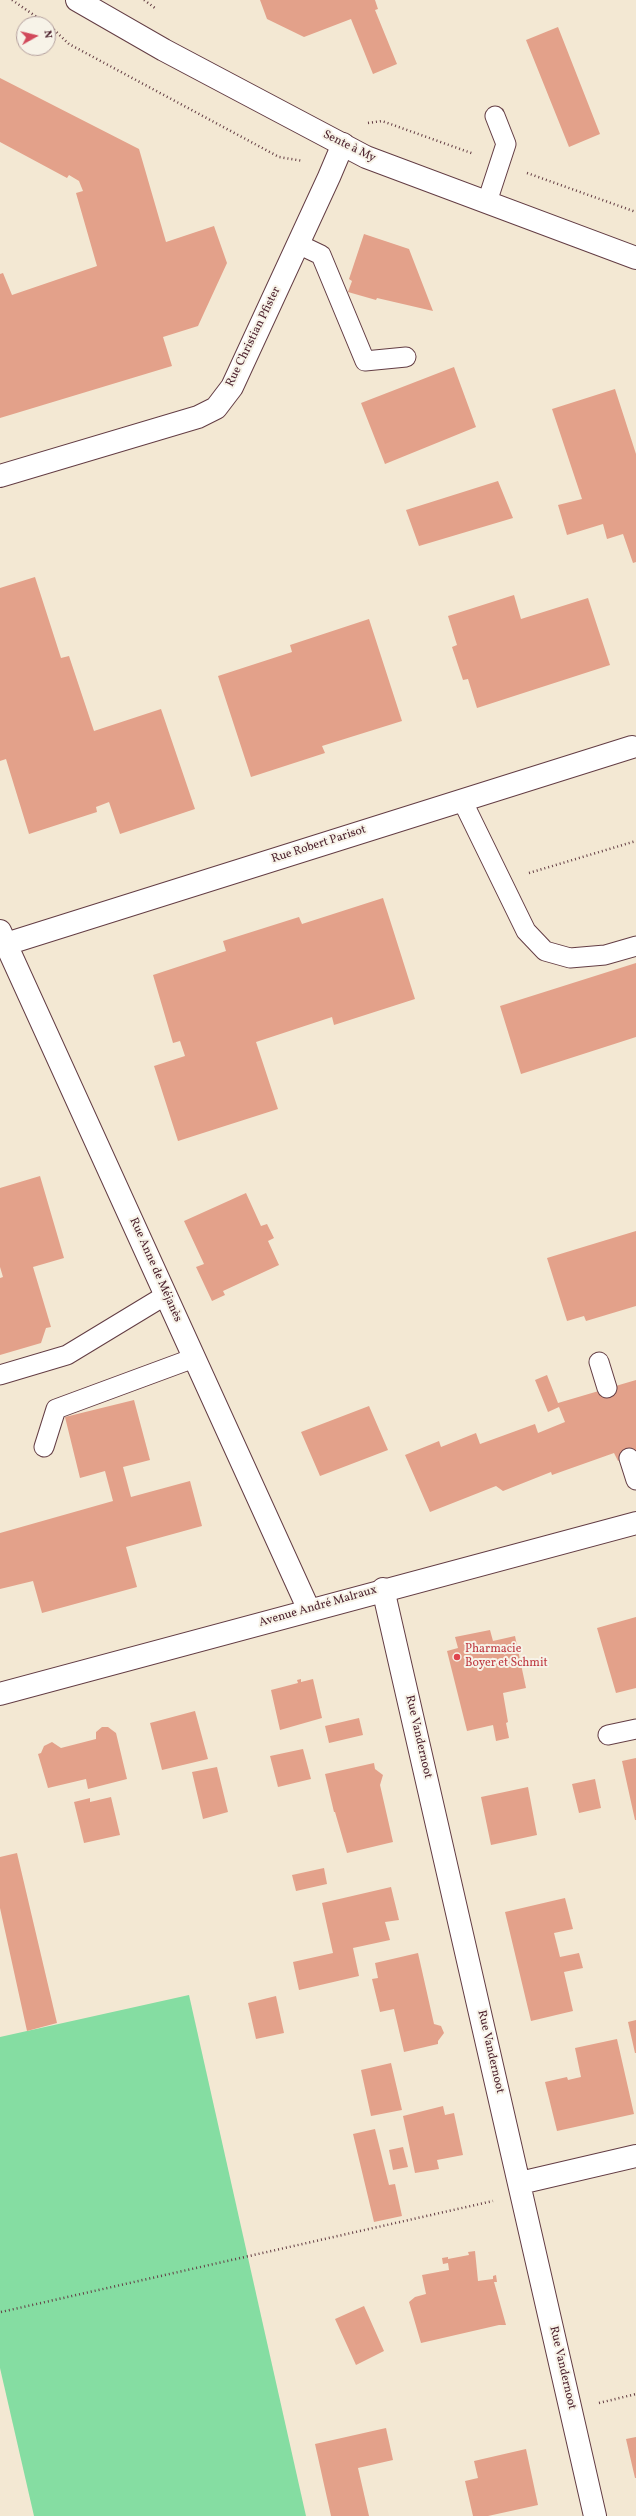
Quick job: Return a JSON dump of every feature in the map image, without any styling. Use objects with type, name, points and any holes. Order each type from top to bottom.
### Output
[{"type":"street","name":"Sente à My","points":[[77,0],[164,50],[366,157],[636,258]]},
{"type":"street","name":"Rue Christian Pfister","points":[[0,476],[198,417],[216,408],[232,387],[343,144]]},
{"type":"street","name":"Rue Robert Parisot","points":[[3,937],[462,800],[632,747]]},
{"type":"street","name":"Rue Anne de Méjanès","points":[[3,937],[309,1610]]},
{"type":"street","name":"Avenue André Malraux","points":[[0,1694],[383,1589],[636,1523]]},
{"type":"street","name":"Rue Vandernoot","points":[[383,1589],[595,2516]]},
{"type":"street","points":[[521,2189],[636,2156]]},
{"type":"lane","points":[[487,202],[506,144],[495,116]]},
{"type":"lane","points":[[298,244],[321,255],[365,361],[406,357]]},
{"type":"lane","points":[[462,800],[526,931],[545,951],[570,958],[605,955],[636,946]]},
{"type":"lane","points":[[0,1375],[67,1355],[166,1295]]},
{"type":"lane","points":[[44,1447],[56,1409],[194,1358]]},
{"type":"lane","points":[[599,1362],[607,1388]]},
{"type":"lane","points":[[629,1458],[636,1480]]},
{"type":"lane","points":[[608,1735],[636,1729]]},
{"type":"path","points":[[12,0],[32,16]]},
{"type":"path","points":[[144,0],[157,9]]},
{"type":"path","points":[[56,32],[69,44],[279,157]]},
{"type":"path","points":[[363,124],[382,121],[636,212]]},
{"type":"path","points":[[502,881],[636,841]]},
{"type":"path","points":[[1,2312],[521,2189]]},
{"type":"path","points":[[571,2408],[636,2394]]},
{"type":"green space","points":[[189,1995],[306,2516],[34,2516],[0,2368],[0,2037]]},
{"type":"building","points":[[260,0],[375,0],[378,9],[375,10],[397,64],[373,74],[351,19],[304,37],[267,19]]},
{"type":"building","points":[[558,27],[600,134],[569,147],[526,40]]},
{"type":"building","points":[[0,78],[139,149],[166,242],[214,226],[227,263],[198,326],[163,337],[172,366],[0,418],[0,274],[3,273],[12,295],[97,266],[76,193],[83,191],[79,181],[69,175],[67,178],[0,142]]},
{"type":"building","points":[[364,234],[409,249],[433,311],[377,298],[376,300],[348,292],[352,281],[349,279]]},
{"type":"building","points":[[454,367],[476,427],[385,464],[361,403]]},
{"type":"building","points":[[615,389],[636,454],[636,562],[633,563],[623,534],[607,539],[603,524],[567,535],[558,505],[582,499],[552,409]]},
{"type":"building","points":[[498,481],[513,518],[419,546],[406,510]]},
{"type":"building","points":[[35,577],[61,658],[69,656],[94,731],[161,709],[195,809],[120,834],[109,802],[96,807],[97,812],[29,834],[6,759],[0,761],[0,588]]},
{"type":"building","points":[[514,595],[521,619],[588,598],[610,665],[477,708],[468,679],[463,680],[452,647],[457,645],[448,616]]},
{"type":"building","points":[[369,619],[402,721],[322,746],[325,753],[251,777],[218,676],[292,652],[290,645]]},
{"type":"building","points":[[383,898],[415,999],[334,1025],[332,1017],[256,1042],[278,1109],[178,1141],[154,1066],[185,1056],[180,1041],[173,1043],[153,975],[226,951],[223,941],[299,917],[302,924]]},
{"type":"building","points":[[636,963],[636,1037],[521,1074],[500,1006]]},
{"type":"building","points":[[40,1176],[64,1258],[33,1267],[51,1327],[46,1328],[41,1343],[0,1355],[0,1278],[3,1277],[0,1267],[0,1188]]},
{"type":"building","points":[[246,1193],[261,1226],[267,1224],[274,1238],[268,1241],[279,1265],[223,1291],[225,1295],[212,1301],[196,1267],[204,1264],[184,1221]]},
{"type":"building","points":[[636,1231],[636,1306],[586,1321],[584,1316],[567,1321],[547,1258]]},
{"type":"building","points":[[547,1375],[558,1403],[636,1380],[636,1455],[618,1461],[614,1453],[552,1475],[551,1472],[503,1491],[496,1486],[430,1512],[405,1455],[439,1441],[441,1447],[476,1433],[480,1444],[535,1424],[538,1433],[565,1422],[559,1407],[548,1412],[535,1380]]},
{"type":"building","points":[[134,1400],[150,1460],[123,1467],[131,1497],[190,1481],[202,1526],[126,1547],[137,1587],[42,1613],[33,1581],[0,1589],[0,1533],[113,1501],[105,1471],[80,1478],[65,1417]]},
{"type":"building","points":[[369,1406],[388,1450],[320,1476],[301,1432]]},
{"type":"building","points":[[636,1617],[636,1688],[616,1693],[597,1628]]},
{"type":"building","points":[[490,1630],[493,1641],[515,1636],[526,1688],[503,1693],[509,1738],[496,1741],[493,1725],[467,1731],[447,1651],[458,1648],[455,1637]]},
{"type":"building","points":[[301,1679],[301,1682],[313,1679],[322,1718],[280,1730],[271,1690],[298,1683],[297,1680]]},
{"type":"building","points":[[195,1711],[208,1759],[162,1770],[150,1723]]},
{"type":"building","points":[[359,1718],[363,1735],[329,1743],[325,1726]]},
{"type":"building","points":[[102,1727],[108,1727],[116,1733],[127,1779],[88,1789],[86,1779],[48,1788],[38,1754],[41,1753],[44,1746],[52,1742],[61,1748],[96,1739],[96,1732]]},
{"type":"building","points":[[303,1749],[311,1779],[278,1787],[270,1756]]},
{"type":"building","points":[[636,1758],[636,1820],[635,1820],[622,1761]]},
{"type":"building","points":[[374,1763],[375,1769],[383,1775],[380,1785],[393,1842],[347,1853],[334,1812],[325,1774]]},
{"type":"building","points":[[217,1767],[228,1812],[203,1819],[192,1772]]},
{"type":"building","points":[[595,1779],[601,1808],[579,1813],[572,1784]]},
{"type":"building","points":[[528,1787],[537,1835],[491,1845],[481,1797]]},
{"type":"building","points":[[111,1797],[120,1835],[84,1843],[74,1802],[90,1798],[90,1802]]},
{"type":"building","points":[[17,1853],[57,2023],[27,2031],[0,1908],[0,1857]]},
{"type":"building","points":[[324,1868],[327,1884],[296,1891],[292,1875]]},
{"type":"building","points":[[391,1887],[399,1920],[385,1922],[390,1940],[353,1948],[359,1976],[299,1990],[293,1962],[333,1953],[322,1903]]},
{"type":"building","points":[[565,1898],[573,1929],[554,1933],[560,1957],[579,1953],[583,1968],[564,1972],[573,2011],[531,2021],[505,1912]]},
{"type":"building","points":[[418,1953],[434,2024],[441,2026],[444,2033],[438,2041],[438,2044],[404,2052],[394,2009],[380,2012],[372,1979],[378,1978],[375,1963]]},
{"type":"building","points":[[276,1996],[284,2033],[256,2039],[248,2003]]},
{"type":"building","points":[[636,2020],[636,2053],[635,2053],[628,2022]]},
{"type":"building","points":[[617,2039],[634,2114],[557,2131],[545,2082],[567,2077],[568,2080],[581,2077],[575,2048]]},
{"type":"building","points":[[391,2063],[402,2110],[371,2116],[361,2070]]},
{"type":"building","points":[[443,2106],[445,2115],[454,2113],[463,2155],[437,2160],[439,2169],[415,2173],[403,2116]]},
{"type":"building","points":[[375,2129],[389,2185],[395,2184],[402,2216],[374,2222],[353,2134]]},
{"type":"building","points":[[403,2147],[408,2167],[393,2170],[389,2150]]},
{"type":"building","points":[[475,2251],[478,2281],[493,2279],[493,2276],[496,2275],[497,2282],[494,2282],[506,2325],[499,2325],[421,2343],[409,2302],[415,2297],[426,2294],[422,2275],[449,2270],[448,2263],[443,2264],[442,2258],[448,2257],[448,2259],[469,2255],[468,2252]]},
{"type":"building","points":[[364,2306],[384,2351],[356,2365],[335,2319]]},
{"type":"building","points":[[386,2428],[393,2460],[358,2468],[369,2516],[331,2516],[315,2444]]},
{"type":"building","points":[[636,2437],[636,2478],[635,2478],[626,2439]]},
{"type":"building","points":[[526,2449],[538,2505],[488,2516],[473,2516],[465,2481],[478,2478],[474,2461]]},
{"type":"place","name":"Pharmacie Boyer et Schmit","points":[[457,1657]]}]
